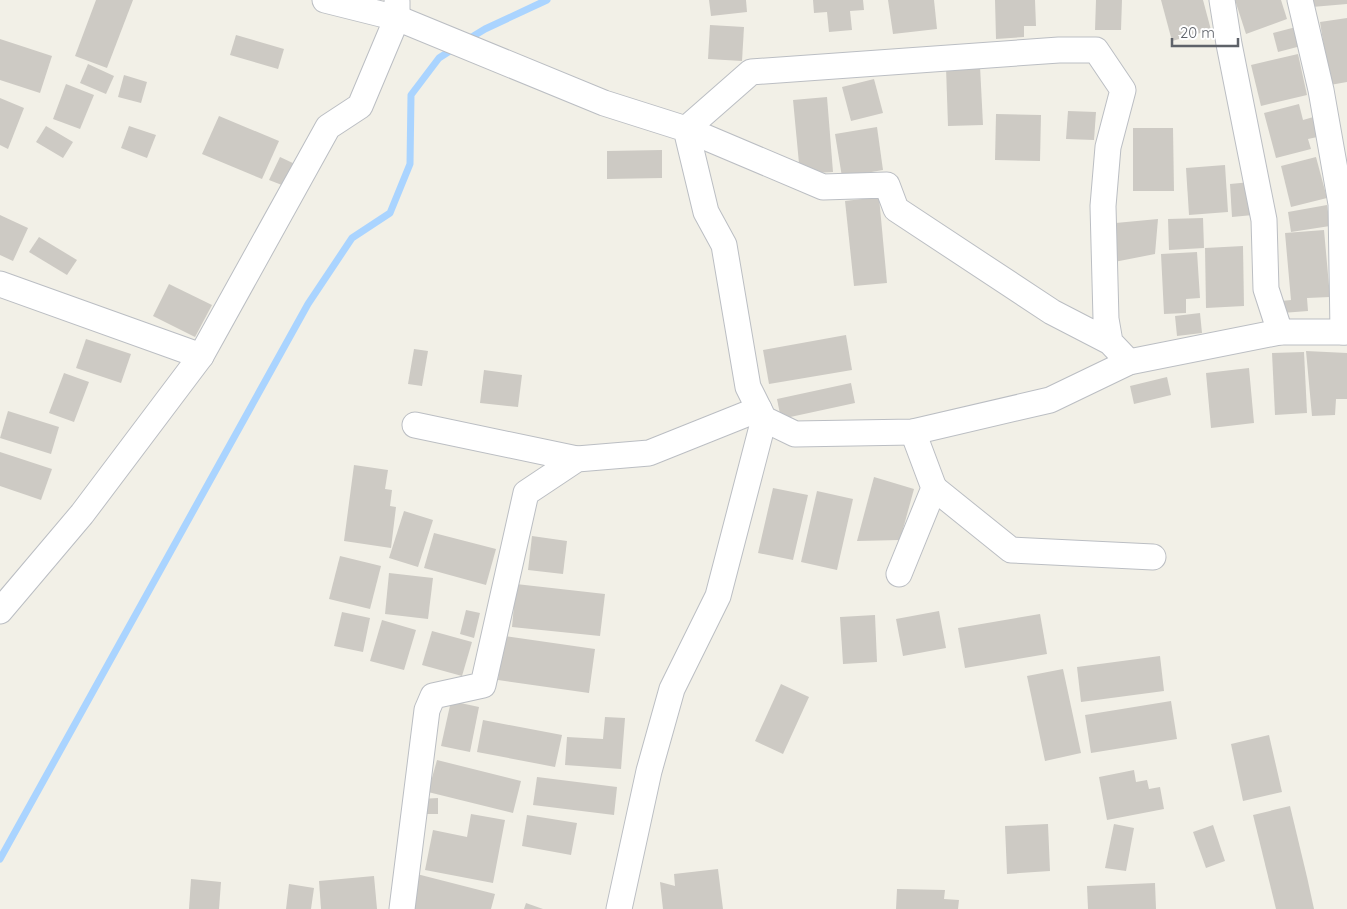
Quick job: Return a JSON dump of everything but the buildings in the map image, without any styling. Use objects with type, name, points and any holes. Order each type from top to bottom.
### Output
[{"type":"street","points":[[326,0],[397,9],[604,102],[686,129],[823,187],[887,185],[896,209],[1052,312],[1110,342],[1129,362]]},
{"type":"street","points":[[1222,0],[1230,54],[1264,220],[1266,289],[1280,332]]},
{"type":"street","points":[[686,129],[706,212],[724,245],[748,387],[762,414],[795,434],[913,432],[1050,400],[1129,362],[1280,332],[1345,332],[1341,204],[1321,90],[1300,0]]},
{"type":"street","points":[[0,611],[82,514],[201,356],[328,127],[360,106],[397,9]]},
{"type":"street","points":[[686,129],[751,72],[1058,50],[1096,50],[1123,90],[1108,147],[1103,206],[1106,319],[1110,342]]},
{"type":"street","points":[[0,284],[201,356]]},
{"type":"street","points":[[415,425],[577,459],[649,453],[762,414]]},
{"type":"street","points":[[620,909],[649,771],[672,689],[718,596],[762,414]]},
{"type":"street","points":[[913,432],[934,488],[1011,550],[1154,557]]},
{"type":"street","points":[[402,909],[427,710],[433,696],[483,685],[526,493],[577,459]]},
{"type":"street","points":[[899,574],[934,488]]},
{"type":"waterway","points":[[467,40],[485,29],[547,0]]},
{"type":"waterway","points":[[0,859],[308,304],[352,238],[390,213],[410,164],[411,95],[439,58],[456,47]]}]
